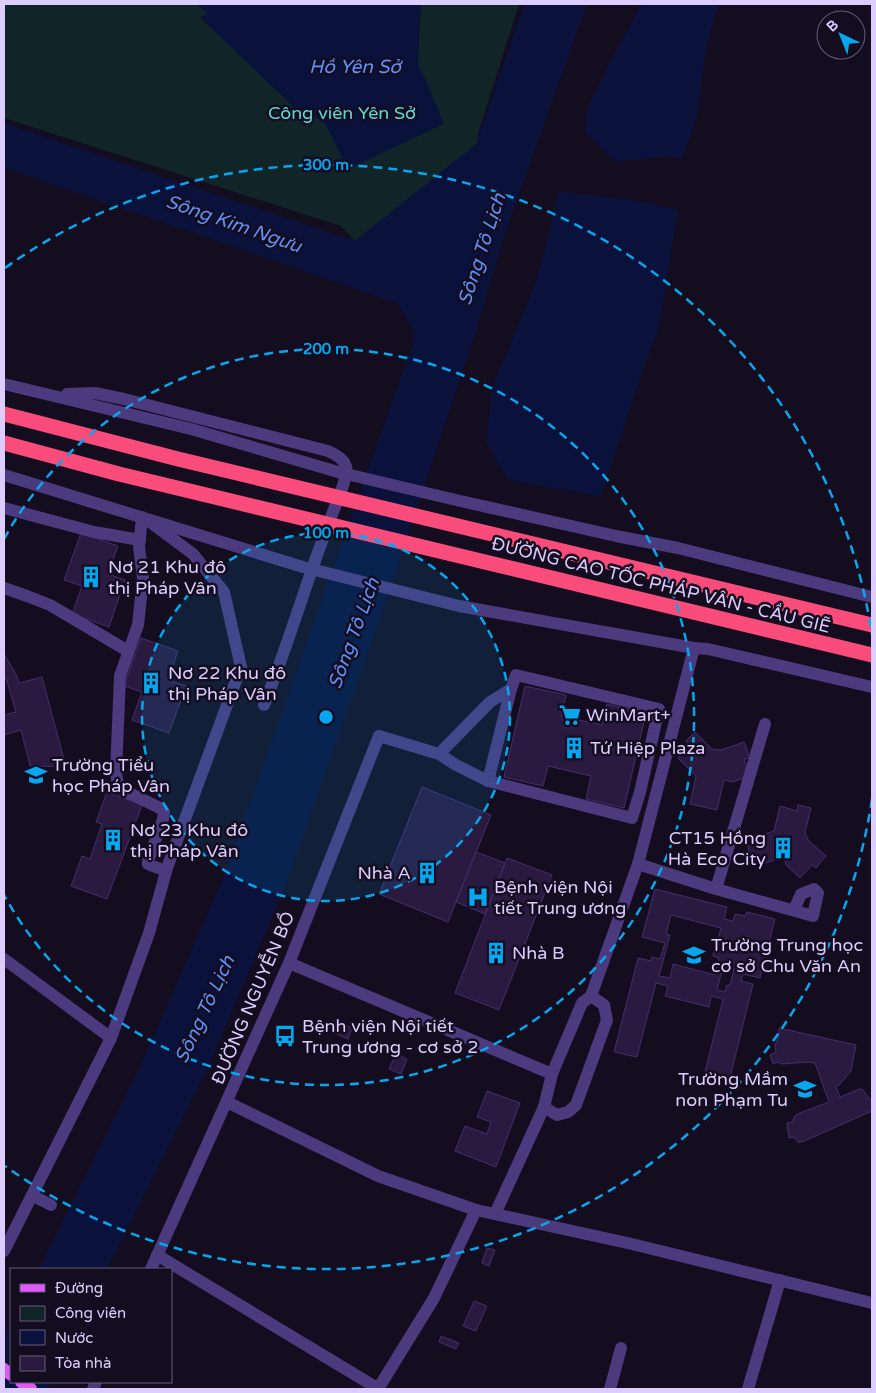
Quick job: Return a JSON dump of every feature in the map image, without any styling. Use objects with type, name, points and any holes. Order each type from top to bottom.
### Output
[{"type":"highway","name":"ĐƯỜNG CAO TỐC PHÁP VÂN - CẦU GIẼ","points":[[4,414],[325,495],[872,625]]},
{"type":"highway","name":"ĐƯỜNG CAO TỐC PHÁP VÂN - CẦU GIẼ","points":[[4,444],[319,523],[872,655]]},
{"type":"street","points":[[4,384],[191,430],[338,472],[616,536],[678,548],[872,597]]},
{"type":"street","points":[[54,396],[73,393],[95,394],[124,399],[328,451],[340,457],[346,466],[345,480],[320,544],[280,666],[264,705]]},
{"type":"street","points":[[4,475],[303,567],[458,606],[708,649],[872,687]]},
{"type":"street","points":[[4,508],[94,532],[140,540]]},
{"type":"street","points":[[142,516],[139,547],[143,578],[138,625],[120,676],[116,773],[118,785],[121,789],[162,808],[164,812],[163,819],[148,864],[166,871]]},
{"type":"street","points":[[4,1251],[111,1038],[149,933],[166,871],[241,667],[224,592],[192,554],[142,516]]},
{"type":"street","points":[[4,588],[50,605],[128,651]]},
{"type":"street","points":[[494,1214],[544,1107],[552,1074],[582,1003],[591,996],[638,864],[694,648]]},
{"type":"street","points":[[488,781],[516,674],[659,708],[640,792],[632,818],[488,781],[439,754],[490,702],[511,689]]},
{"type":"street","points":[[716,889],[765,724]]},
{"type":"street","name":"ĐƯỜNG NGUYỄN BỒ","points":[[152,1268],[289,964],[379,736],[439,754]]},
{"type":"street","points":[[638,864],[716,889],[794,910]]},
{"type":"street","points":[[4,959],[111,1038]]},
{"type":"street","points":[[289,964],[552,1074]]},
{"type":"street","points":[[544,1107],[557,1115],[568,1112],[576,1105],[607,1020],[604,1005],[591,996]]},
{"type":"street","points":[[227,1102],[378,1176],[476,1210],[632,1244],[872,1303]]},
{"type":"street","points":[[32,1196],[51,1205]]},
{"type":"street","points":[[158,1255],[377,1389],[434,1298],[476,1210]]},
{"type":"street","points":[[748,1389],[780,1280]]},
{"type":"street","points":[[610,1389],[621,1348]]},
{"type":"green space","name":"Công viên Yên Sở","points":[[4,4],[519,4],[478,134],[478,144],[355,241],[341,226],[4,118]]},
{"type":"water","name":"Hồ Yên Sở","points":[[197,4],[421,4],[418,65],[444,124],[350,168],[344,162],[326,125],[315,116],[307,120],[200,17],[208,14]]},
{"type":"water","points":[[524,4],[587,4],[505,234],[476,331],[376,630],[285,887],[210,1063],[108,1268],[40,1268],[140,1067],[225,874],[413,343],[413,328],[397,303],[4,168],[4,123],[355,241],[476,144]]},
{"type":"water","points":[[642,4],[719,4],[704,61],[697,116],[682,159],[668,156],[615,162],[585,132],[588,107]]},
{"type":"water","points":[[558,192],[630,199],[678,210],[658,331],[642,372],[601,496],[508,480],[486,443],[492,388],[535,285]]},
{"type":"water","points":[[10,1326],[10,1383],[50,1383],[47,1389],[4,1389],[4,1339]]},
{"type":"building","name":"Nơ 21 Khu đô thị Pháp Vân","points":[[81,533],[118,546],[108,574],[125,580],[109,627],[72,614],[82,586],[64,580]]},
{"type":"building","name":"Nơ 22 Khu đô thị Pháp Vân","points":[[141,638],[178,651],[168,680],[186,686],[169,733],[132,720],[142,692],[124,686]]},
{"type":"building","points":[[4,654],[19,683],[42,677],[66,767],[30,766],[21,730],[4,735],[4,715],[16,712],[6,678],[4,681]]},
{"type":"building","name":"Tứ Hiệp Plaza","points":[[525,686],[566,695],[561,716],[602,725],[607,704],[646,713],[624,808],[586,799],[591,776],[548,766],[543,786],[504,777]]},
{"type":"building","points":[[695,732],[712,749],[721,750],[744,742],[750,758],[744,759],[750,776],[732,782],[724,780],[717,810],[690,804],[696,776],[678,758],[690,746],[686,741]]},
{"type":"building","name":"Nhà A","points":[[422,787],[491,815],[448,922],[379,894]]},
{"type":"building","name":"Nơ 23 Khu đô thị Pháp Vân","points":[[107,792],[142,805],[107,899],[71,886],[82,856],[90,859],[102,824],[96,822]]},
{"type":"building","name":"CT15 Hồng Hà Eco City","points":[[798,805],[811,808],[805,832],[808,840],[826,856],[816,868],[812,865],[800,878],[786,865],[784,857],[754,867],[746,840],[774,831],[780,806],[797,811]]},
{"type":"building","points":[[476,852],[505,863],[485,914],[456,902]]},
{"type":"building","name":"Nhà B","points":[[507,858],[552,875],[499,1010],[455,993]]},
{"type":"building","points":[[655,889],[727,907],[724,919],[733,921],[735,914],[745,916],[747,912],[775,919],[760,978],[743,974],[741,981],[753,984],[729,1082],[704,1076],[723,999],[711,996],[709,1007],[665,996],[668,986],[656,983],[637,1057],[614,1052],[638,958],[651,961],[652,957],[660,959],[665,943],[642,937]],"holes":[[[671,915],[721,928],[713,956],[719,958],[715,975],[673,964],[670,978],[659,976],[670,935],[666,934]],[[723,966],[734,969],[730,985],[727,985],[725,992],[717,990]]]},
{"type":"building","points":[[334,1020],[352,1028],[348,1039],[329,1031]]},
{"type":"building","points":[[779,1028],[856,1045],[851,1071],[836,1087],[840,1097],[862,1089],[872,1102],[872,1111],[802,1142],[798,1142],[794,1137],[789,1138],[787,1123],[793,1122],[797,1114],[829,1102],[815,1063],[782,1064],[778,1062],[773,1064],[770,1055],[776,1052],[775,1046]]},
{"type":"building","points":[[396,1054],[407,1059],[401,1074],[389,1069]]},
{"type":"building","points":[[487,1091],[520,1103],[496,1167],[455,1151],[465,1126],[487,1134],[491,1122],[477,1117]]},
{"type":"building","points":[[487,1248],[495,1250],[489,1266],[482,1263]]},
{"type":"building","points":[[474,1301],[487,1306],[476,1331],[463,1326]]},
{"type":"building","points":[[441,1336],[459,1343],[456,1349],[439,1342]]},
{"type":"place","name":"Nơ 21 Khu đô thị Pháp Vân","points":[[91,577]]},
{"type":"place","name":"Nơ 22 Khu đô thị Pháp Vân","points":[[151,683]]},
{"type":"place","name":"WinMart+","points":[[570,715]]},
{"type":"place","name":"Tứ Hiệp Plaza","points":[[574,748]]},
{"type":"place","name":"Trường Tiểu học Pháp Vân","points":[[36,775]]},
{"type":"place","name":"Nơ 23 Khu đô thị Pháp Vân","points":[[113,840]]},
{"type":"place","name":"CT15 Hồng Hà Eco City","points":[[783,848]]},
{"type":"place","name":"Nhà A","points":[[427,873]]},
{"type":"place","name":"Bệnh viện Nội tiết Trung ương","points":[[478,897]]},
{"type":"place","name":"Nhà B","points":[[496,953]]},
{"type":"place","name":"Trường Trung học cơ sở Chu Văn An","points":[[694,955]]},
{"type":"place","name":"Bệnh viện Nội tiết Trung ương - cơ sở 2","points":[[285,1036]]},
{"type":"place","name":"Trường Mầm non Phạm Tu","points":[[805,1089]]},
{"type":"water label","name":"Sông Kim Ngưu","points":[[234,223]]},
{"type":"water label","name":"Sông Tô Lịch","points":[[481,249]]},
{"type":"water label","name":"Sông Tô Lịch","points":[[353,633]]},
{"type":"water label","name":"Sông Tô Lịch","points":[[204,1009]]}]
